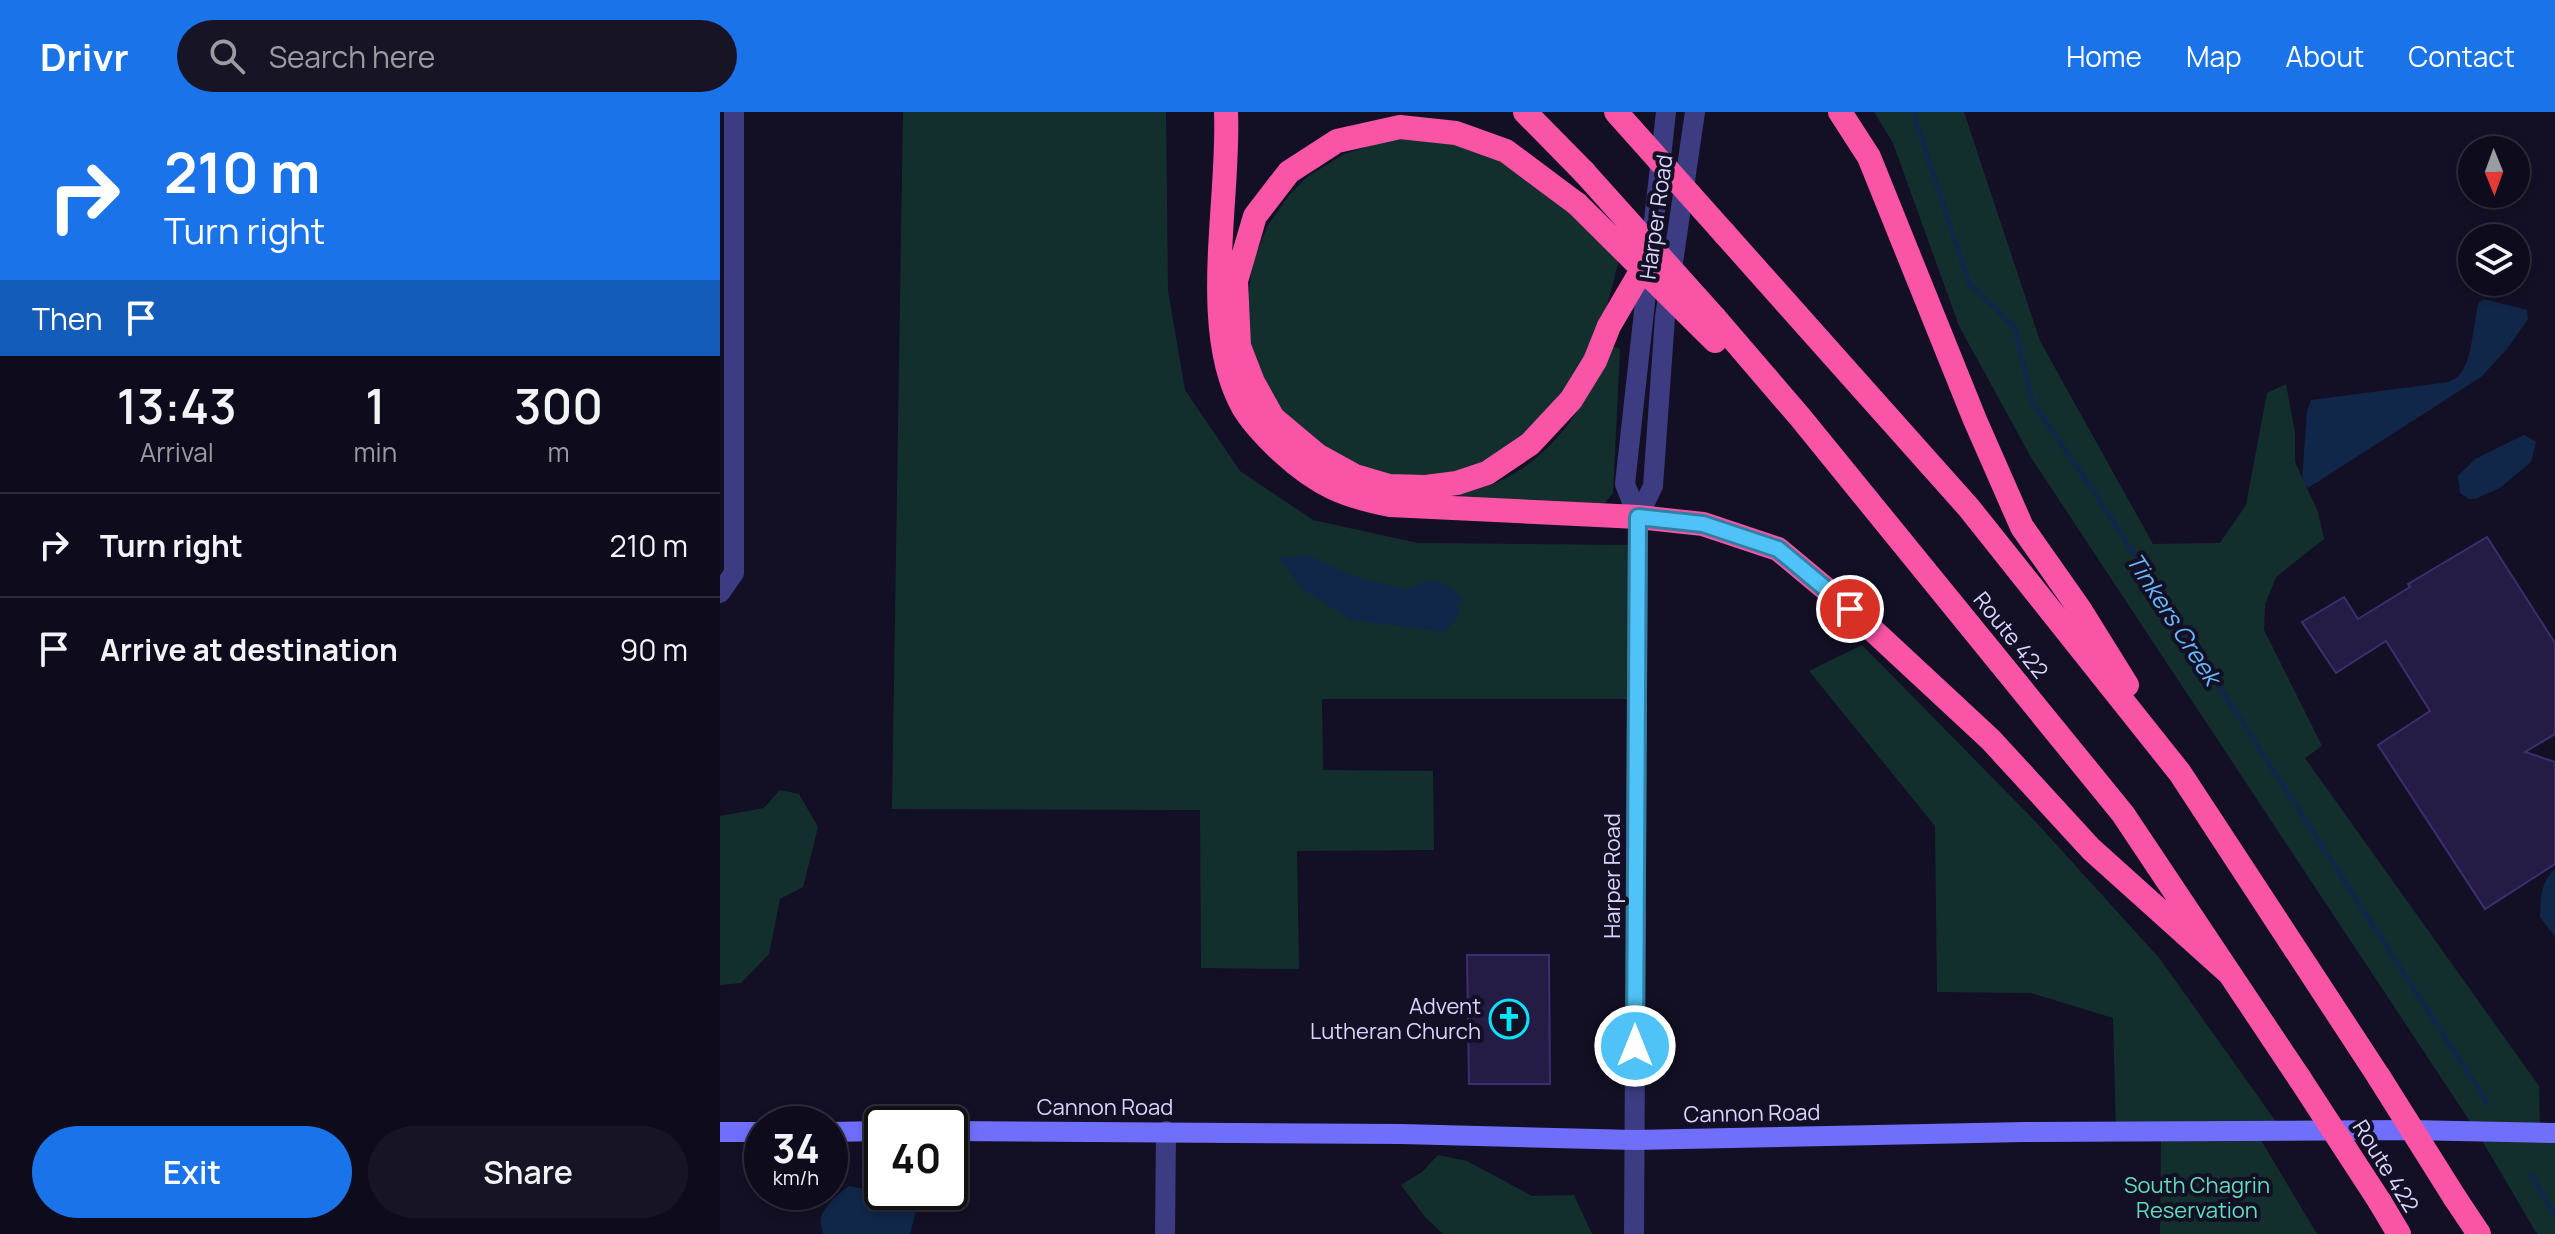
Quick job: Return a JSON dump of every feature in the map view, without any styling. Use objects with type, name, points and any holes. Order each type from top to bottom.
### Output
[{"type":"highway","points":[[1226,112],[1219,320],[1229,373],[1243,406],[1265,436],[1312,477],[1325,486],[1354,497],[1390,505],[1638,517],[1703,524],[1778,549],[1850,609],[1991,740],[2091,849],[2230,974]]},
{"type":"highway","points":[[1525,112],[1584,172],[1715,329]]},
{"type":"highway","name":"Route 422","points":[[1616,112],[1969,508],[2180,773],[2479,1234]]},
{"type":"highway","points":[[1840,112],[1869,157],[1975,420],[2022,527],[2081,611],[2180,773]]},
{"type":"highway","points":[[1650,256],[1609,326],[1595,361],[1571,400],[1530,444],[1487,473],[1457,483],[1426,487],[1389,486],[1355,476],[1317,455],[1273,418],[1253,382],[1239,346],[1236,281],[1255,216],[1289,172],[1337,141],[1400,127],[1456,133],[1506,151],[1577,204],[1715,329]]},
{"type":"highway","name":"Route 422","points":[[1715,329],[1800,417],[2123,814],[2399,1234]]},
{"type":"main road","name":"Cannon Road","points":[[968,1131],[1166,1131],[1634,1140],[2025,1132],[2410,1130],[2555,1133]]},
{"type":"main road","points":[[720,1132],[744,1132]]},
{"type":"street","points":[[720,593],[734,573],[727,298],[734,112]]},
{"type":"street","name":"Harper Road","points":[[1634,1234],[1638,517],[1625,484],[1666,112]]},
{"type":"street","name":"Harper Road","points":[[1638,517],[1653,486],[1665,317],[1695,112]]},
{"type":"street","points":[[1165,1234],[1166,1131]]},
{"type":"green space","points":[[903,112],[1166,112],[1168,291],[1185,390],[1240,471],[1313,520],[1418,543],[1638,545],[1638,699],[1322,699],[1323,770],[1433,771],[1434,850],[1297,851],[1299,969],[1201,968],[1200,810],[892,809]]},
{"type":"green space","points":[[1874,112],[1964,112],[2040,341],[2153,544],[2220,543],[2246,505],[2267,393],[2286,384],[2295,433],[2295,462],[2318,512],[2324,539],[2276,577],[2265,605],[2264,630],[2322,746],[2305,758],[2539,1086],[2540,1133],[2555,1133],[2555,1234],[2537,1234],[2477,1132],[2032,459],[1959,326],[1893,143]]},
{"type":"green space","points":[[1395,138],[1458,144],[1502,162],[1566,208],[1619,260],[1604,317],[1564,398],[1519,441],[1484,468],[1429,480],[1388,478],[1340,462],[1278,411],[1250,349],[1247,303],[1253,261],[1268,225],[1289,195],[1307,177],[1344,154]]},
{"type":"green space","points":[[1611,346],[1620,349],[1613,493],[1605,503],[1573,506],[1461,503],[1460,495],[1522,469],[1555,440],[1581,405]]},
{"type":"green space","name":"South Chagrin Reservation","points":[[1862,645],[2035,821],[2160,959],[2282,1130],[2256,1132],[2317,1234],[2160,1234],[2161,1132],[2116,1132],[2113,1018],[2031,993],[1937,992],[1935,826],[1809,671]]},
{"type":"green space","points":[[780,790],[799,794],[818,827],[803,887],[780,899],[769,954],[741,983],[720,985],[720,816],[764,808]]},
{"type":"green space","points":[[1438,1155],[1467,1161],[1532,1196],[1574,1195],[1592,1234],[1443,1234],[1425,1217],[1401,1185],[1422,1172]]},
{"type":"water","points":[[2484,299],[2527,310],[2528,319],[2507,349],[2481,377],[2308,488],[2302,480],[2307,411],[2311,400],[2449,382],[2459,375],[2468,359],[2479,302]]},
{"type":"water","points":[[2524,435],[2536,442],[2531,462],[2500,488],[2475,499],[2460,493],[2458,476],[2475,459]]},
{"type":"water","points":[[1308,555],[1350,575],[1406,590],[1430,581],[1441,583],[1461,597],[1458,616],[1445,632],[1351,620],[1301,588],[1280,558]]},
{"type":"water","points":[[2555,869],[2555,937],[2540,917],[2544,885]]},
{"type":"water","points":[[848,1187],[864,1189],[864,1210],[914,1210],[910,1234],[823,1234],[821,1221],[825,1210],[848,1210]]},
{"type":"building","points":[[2487,537],[2555,643],[2555,734],[2525,752],[2555,762],[2555,864],[2485,909],[2378,745],[2430,711],[2386,641],[2336,673],[2302,622],[2344,597],[2358,619],[2410,587],[2408,584]]},
{"type":"building","name":"Advent Lutheran Church","points":[[1467,955],[1549,955],[1550,1084],[1469,1084]]},
{"type":"waterway","name":"Tinkers Creek","points":[[1913,112],[1969,283],[2015,328],[2032,401],[2098,498],[2488,1104]]},
{"type":"waterway","name":"Tinkers Creek","points":[[2531,1175],[2555,1216]]},
{"type":"place","name":"Advent Lutheran Church","points":[[1509,1019]]},
{"type":"route","points":[[1635,1046],[1638,517],[1703,524],[1778,549],[1850,609]]}]
